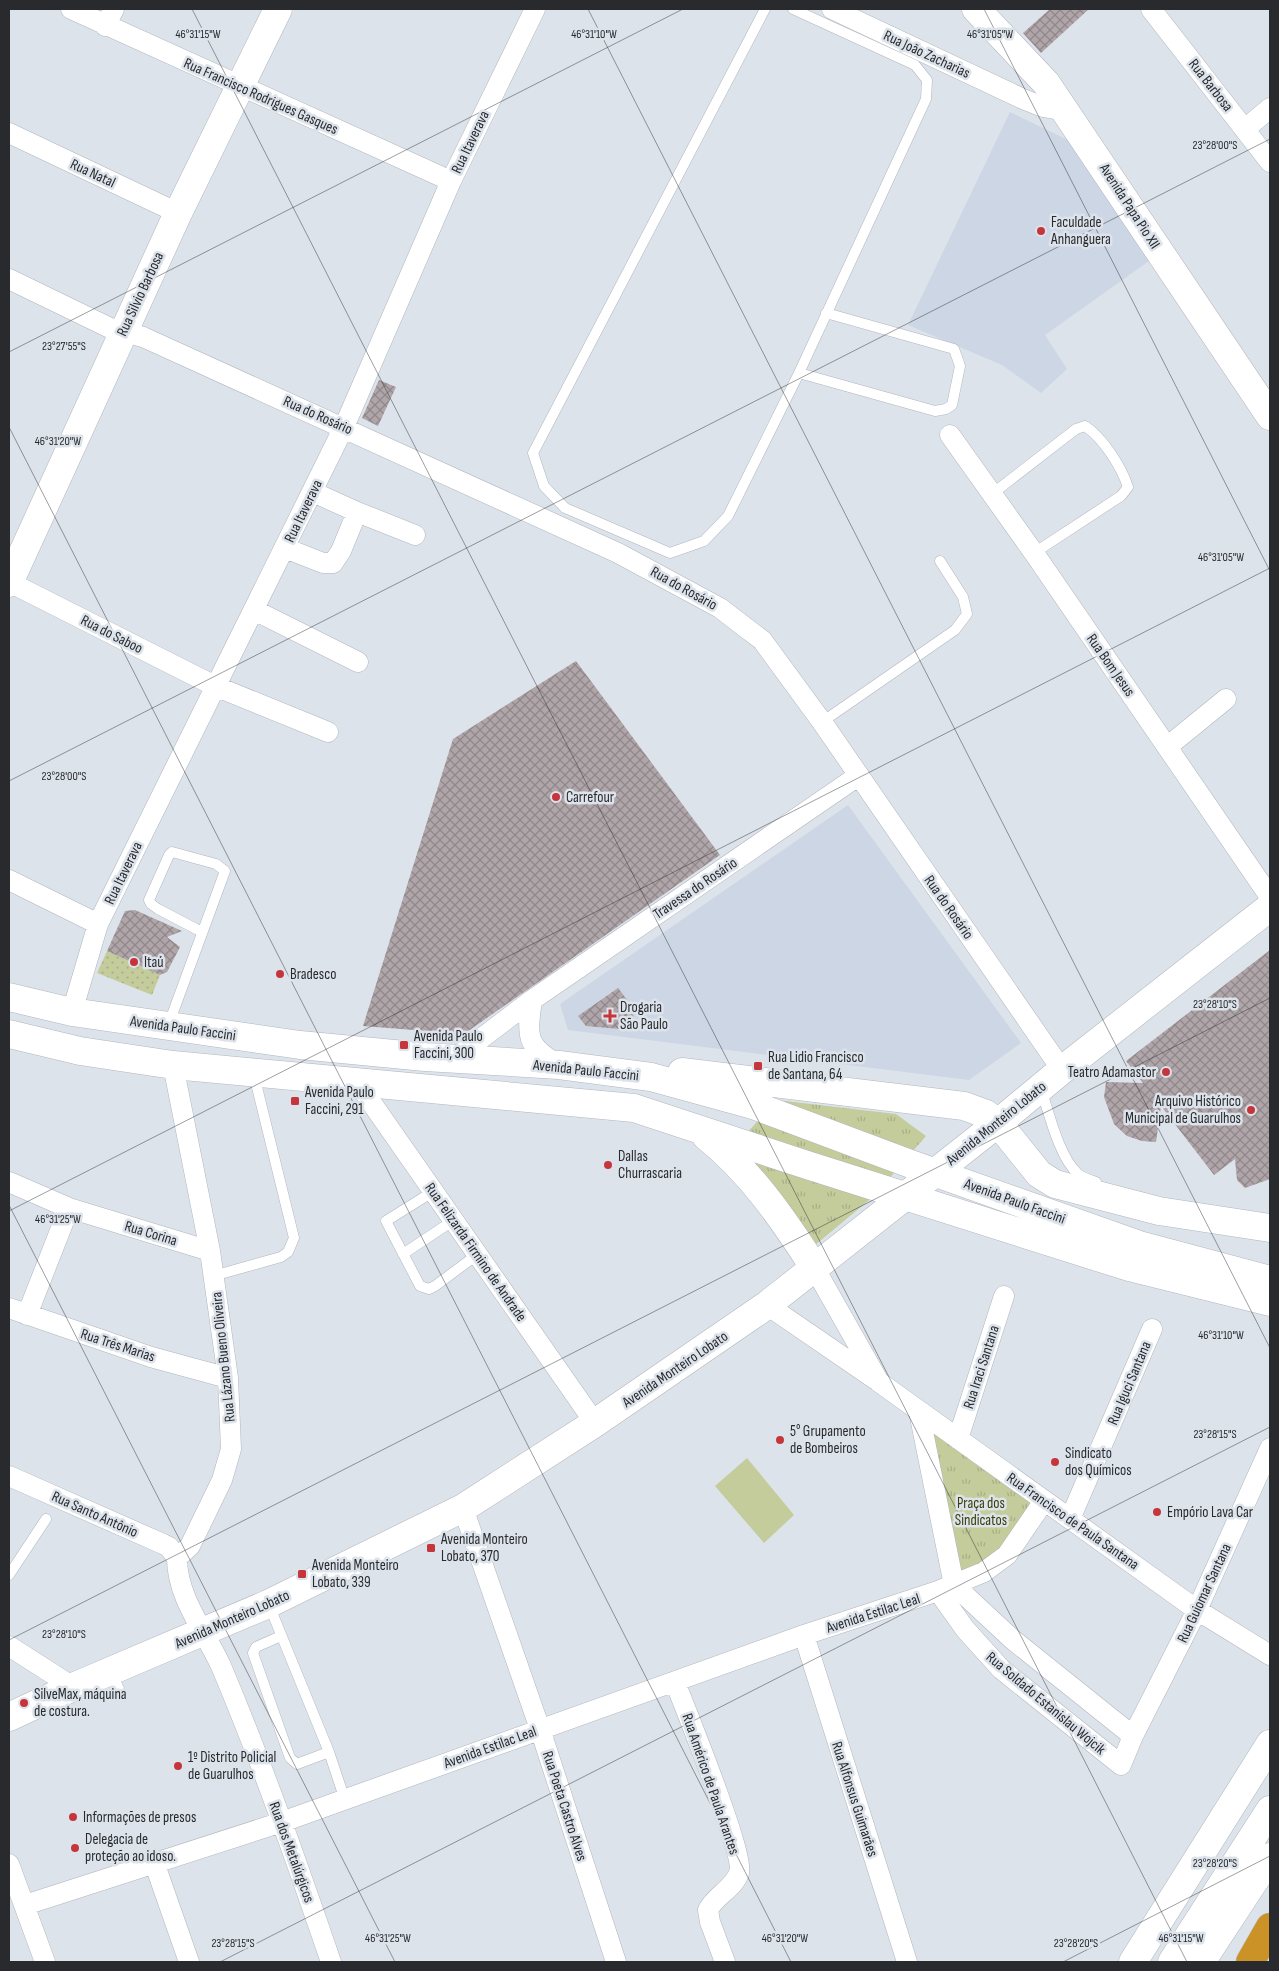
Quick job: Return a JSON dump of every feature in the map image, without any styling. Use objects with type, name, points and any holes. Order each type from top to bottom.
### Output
[{"type":"highway","points":[[1250,1962],[1270,1928]]},
{"type":"main road","name":"Rua Silvio Barbosa","points":[[9,583],[178,213],[278,9]]},
{"type":"main road","name":"Avenida Papa Pio XII","points":[[976,9],[1046,83],[1067,111],[1270,416]]},
{"type":"main road","name":"Avenida Monteiro Lobato","points":[[9,1717],[72,1687],[115,1680],[204,1632],[268,1604],[463,1508],[596,1423],[767,1305],[998,1123],[1040,1087],[1270,908]]},
{"type":"main road","name":"Avenida Paulo Faccini","points":[[9,997],[72,1012],[300,1045],[425,1057],[559,1065],[651,1077],[753,1106],[935,1172],[1134,1256]]},
{"type":"main road","points":[[80,1051],[84,1036],[94,1032],[266,1054],[280,1052],[300,1045]]},
{"type":"main road","name":"Avenida Paulo Faccini","points":[[9,1034],[80,1051],[173,1065],[634,1108],[905,1196],[1134,1256]]},
{"type":"main road","points":[[298,1076],[313,1069],[328,1067],[414,1073],[420,1069],[425,1057]]},
{"type":"main road","points":[[651,1077],[662,1073],[686,1072],[964,1106],[986,1114],[998,1123],[1039,1174],[1055,1184],[1160,1211],[1270,1228]]},
{"type":"main road","points":[[696,1127],[734,1161],[760,1190],[785,1221],[814,1267]]},
{"type":"main road","points":[[1134,1256],[1270,1280]]},
{"type":"main road","points":[[1134,1256],[1270,1302]]},
{"type":"main road","points":[[1132,1962],[1270,1744]]},
{"type":"main road","points":[[1172,1962],[1270,1810]]},
{"type":"main road","points":[[1201,1962],[1270,1857]]},
{"type":"street","name":"Rua Francisco Rodrigues Gasques","points":[[71,9],[110,18],[240,86],[451,181]]},
{"type":"street","name":"Rua Itaverava","points":[[72,1012],[98,924],[344,427],[451,181],[534,9]]},
{"type":"street","name":"Rua João Zacharias","points":[[832,9],[1023,99],[1043,107],[1067,111]]},
{"type":"street","name":"Rua Barbosa","points":[[1151,9],[1270,162]]},
{"type":"street","points":[[1023,99],[1046,83]]},
{"type":"street","points":[[1245,129],[1270,108]]},
{"type":"street","name":"Rua Natal","points":[[9,134],[178,213]]},
{"type":"street","name":"Rua do Rosário","points":[[9,279],[122,333],[143,337],[618,553],[720,608],[762,640],[822,722],[1062,1070]]},
{"type":"street","name":"Rua Bom Jesus","points":[[950,435],[1034,553],[1270,897]]},
{"type":"street","points":[[312,492],[415,535]]},
{"type":"street","points":[[285,548],[323,563],[333,563],[341,551],[357,512]]},
{"type":"street","name":"Rua do Saboo","points":[[9,583],[215,686],[328,732]]},
{"type":"street","points":[[254,610],[358,662]]},
{"type":"street","points":[[1167,747],[1226,699]]},
{"type":"street","name":"Travessa do Rosário","points":[[454,1059],[532,1000],[858,776]]},
{"type":"street","points":[[9,880],[98,924]]},
{"type":"street","points":[[532,1000],[528,1030],[530,1040],[543,1056],[559,1065]]},
{"type":"street","name":"Rua Lázano Bueno Oliveira","points":[[173,1065],[210,1251],[228,1378],[232,1449],[222,1480],[190,1546],[177,1558]]},
{"type":"street","name":"Rua Felizarda Firmino de Andrade","points":[[357,1082],[596,1423]]},
{"type":"street","name":"Rua Corina","points":[[9,1182],[69,1208],[210,1251]]},
{"type":"street","points":[[18,1311],[69,1208]]},
{"type":"street","name":"Rua Francisco de Paula Santana","points":[[814,1267],[879,1382]]},
{"type":"street","name":"Rua Iraci Santana","points":[[958,1439],[1004,1296]]},
{"type":"street","name":"Rua Francisco de Paula Santana","points":[[767,1305],[879,1382],[1197,1610],[1270,1655]]},
{"type":"street","name":"Rua Três Marias","points":[[18,1311],[152,1357],[228,1378]]},
{"type":"street","name":"Rua Iguci Santana","points":[[1070,1519],[1152,1330]]},
{"type":"street","points":[[919,1412],[946,1588]]},
{"type":"street","name":"Rua Guiomar Santana","points":[[1121,1765],[1132,1736],[1197,1610],[1270,1448]]},
{"type":"street","name":"Rua Santo Antônio","points":[[9,1476],[163,1544],[169,1547],[177,1558]]},
{"type":"street","name":"Avenida Estilac Leal","points":[[25,1904],[282,1822],[804,1635],[946,1588],[984,1572],[1007,1555],[1044,1501]]},
{"type":"street","name":"Rua Poeta Castro Alves","points":[[463,1508],[540,1729],[616,1962]]},
{"type":"street","points":[[177,1558],[182,1588],[204,1632]]},
{"type":"street","name":"Rua Soldado Estanislau Wojcik","points":[[946,1588],[1132,1736]]},
{"type":"street","name":"Rua Soldado Estanislau Wojcik","points":[[946,1588],[965,1630],[1001,1669],[1121,1765]]},
{"type":"street","name":"Rua dos Metalúrgicos","points":[[204,1632],[220,1665],[282,1822],[331,1962]]},
{"type":"street","name":"Rua Alfonsus Guimarães","points":[[804,1635],[907,1962]]},
{"type":"street","points":[[9,1646],[72,1687]]},
{"type":"street","name":"Rua Américo de Paula Arantes","points":[[675,1682],[717,1792],[740,1867],[735,1881],[708,1910],[710,1922],[724,1962]]},
{"type":"street","points":[[154,1862],[189,1962]]},
{"type":"street","points":[[9,1864],[45,1962]]},
{"type":"lane","points":[[764,9],[533,452],[544,486],[564,508],[670,553],[704,541],[728,516],[799,373],[926,99],[927,80],[916,65],[793,9]]},
{"type":"lane","points":[[799,373],[935,411],[946,409],[952,405],[960,366],[954,349],[826,313]]},
{"type":"lane","points":[[992,494],[1076,429],[1085,426],[1094,432],[1124,475],[1128,487],[1121,496],[1034,553]]},
{"type":"lane","points":[[822,722],[955,630],[967,614],[963,597],[940,561]]},
{"type":"lane","points":[[168,1026],[225,871],[222,866],[172,852],[149,900],[158,909],[202,932]]},
{"type":"lane","points":[[213,1276],[281,1257],[288,1252],[294,1238],[254,1072]]},
{"type":"lane","points":[[1040,1087],[1054,1128],[1073,1168],[1086,1178],[1104,1185]]},
{"type":"lane","points":[[434,1191],[386,1221],[420,1286],[429,1290],[478,1254]]},
{"type":"lane","points":[[1182,1204],[1270,1218]]},
{"type":"lane","points":[[403,1254],[454,1220]]},
{"type":"lane","points":[[9,1575],[46,1519]]},
{"type":"lane","points":[[268,1604],[329,1752],[345,1800]]},
{"type":"lane","points":[[281,1636],[256,1647],[253,1653],[290,1758],[297,1764],[329,1752]]},
{"type":"shaded area","name":"Faculdade Anhanguera","points":[[1010,112],[1074,143],[1149,261],[1045,335],[1067,369],[1041,393],[1002,365],[908,325]]},
{"type":"shaded area","points":[[848,805],[1021,1043],[969,1080],[568,1030],[560,1004]]},
{"type":"green space","points":[[107,951],[160,975],[152,995],[97,973]]},
{"type":"green space","points":[[777,1100],[896,1114],[926,1136],[874,1196],[814,1246],[777,1190],[733,1148]]},
{"type":"green space","name":"Praça dos Sindicatos","points":[[927,1427],[1036,1504],[992,1558],[953,1576]]},
{"type":"green space","points":[[747,1458],[794,1515],[764,1543],[715,1486]]},
{"type":"building","points":[[1050,9],[1089,9],[1041,53],[1023,33]]},
{"type":"building","points":[[379,380],[396,387],[378,426],[362,418]]},
{"type":"building","name":"Carrefour","points":[[576,661],[720,855],[464,1034],[363,1026],[453,739]]},
{"type":"building","points":[[135,910],[182,931],[167,937],[180,947],[167,972],[160,975],[107,951],[125,911]]},
{"type":"building","points":[[1270,950],[1270,1179],[1245,1188],[1237,1180],[1235,1159],[1214,1175],[1161,1106],[1156,1142],[1142,1141],[1127,1136],[1114,1124],[1104,1097],[1106,1082],[1143,1083],[1126,1061]]},
{"type":"building","points":[[618,988],[631,1005],[635,1005],[631,1030],[586,1026],[578,1016]]},
{"type":"place","name":"Faculdade Anhanguera","points":[[1041,231]]},
{"type":"place","name":"Carrefour","points":[[556,797]]},
{"type":"place","name":"Itaú","points":[[134,962]]},
{"type":"place","name":"Bradesco","points":[[280,974]]},
{"type":"place","name":"Drogaria São Paulo","points":[[610,1016]]},
{"type":"place","name":"Avenida Paulo Faccini, 300","points":[[404,1045]]},
{"type":"place","name":"Rua Lidio Francisco de Santana, 64","points":[[758,1066]]},
{"type":"place","name":"Teatro Adamastor","points":[[1166,1072]]},
{"type":"place","name":"Avenida Paulo Faccini, 291","points":[[295,1101]]},
{"type":"place","name":"Arquivo Histórico Municipal de Guarulhos","points":[[1251,1110]]},
{"type":"place","name":"Dallas Churrascaria","points":[[608,1165]]},
{"type":"place","name":"5° Grupamento de Bombeiros","points":[[780,1440]]},
{"type":"place","name":"Sindicato dos Químicos","points":[[1055,1462]]},
{"type":"place","name":"Empório Lava Car","points":[[1157,1512]]},
{"type":"place","name":"Avenida Monteiro Lobato, 370","points":[[431,1548]]},
{"type":"place","name":"Avenida Monteiro Lobato, 339","points":[[302,1574]]},
{"type":"place","name":"SilveMax, máquina de costura.","points":[[24,1703]]},
{"type":"place","name":"1º Distrito Policial de Guarulhos","points":[[178,1766]]},
{"type":"place","name":"Informações de presos","points":[[73,1817]]},
{"type":"place","name":"Delegacia de proteção ao idoso.","points":[[75,1848]]}]
